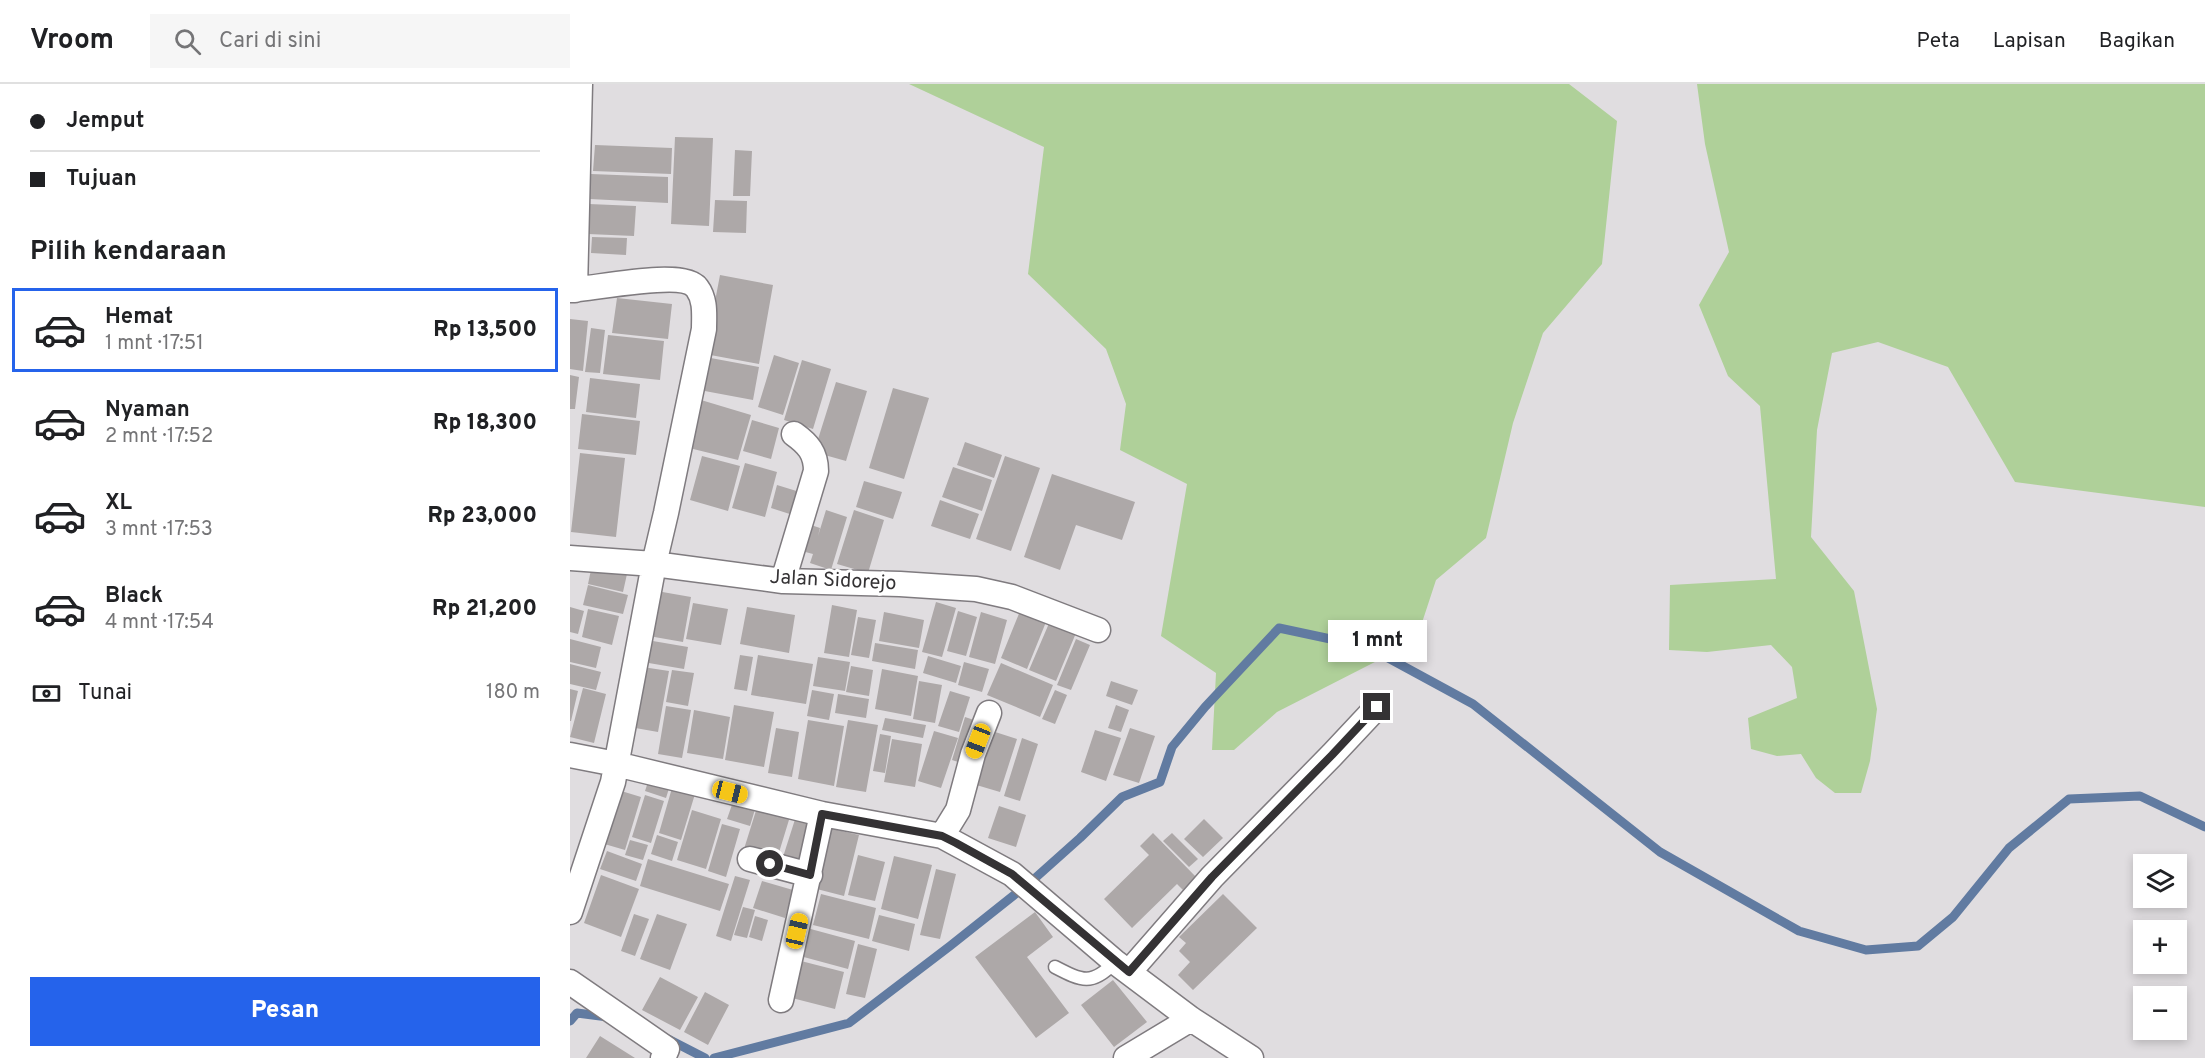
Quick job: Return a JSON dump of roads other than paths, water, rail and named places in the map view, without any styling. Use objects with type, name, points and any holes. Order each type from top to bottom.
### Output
[{"type":"street","points":[[570,912],[614,782],[654,564],[704,329],[704,302],[697,286],[684,280],[657,280],[573,290],[580,84]]},
{"type":"street","points":[[783,581],[816,471],[816,462],[810,447],[794,434]]},
{"type":"street","name":"Jalan Sidorejo","points":[[570,558],[654,564],[783,581],[900,584],[976,589],[1012,597],[1098,630]]},
{"type":"street","points":[[1122,967],[1377,707]]},
{"type":"street","points":[[942,836],[958,810],[988,713]]},
{"type":"street","points":[[570,755],[822,814],[942,836],[1012,874],[1035,896],[1122,967],[1191,1019],[1251,1058]]},
{"type":"street","points":[[782,1000],[822,814]]},
{"type":"street","points":[[750,859],[810,875]]},
{"type":"street","points":[[570,982],[634,1026],[670,1055]]},
{"type":"street","points":[[1126,1058],[1191,1019]]},
{"type":"lane","points":[[1055,967],[1077,979],[1094,980],[1107,971],[1122,967]]},
{"type":"waterway","points":[[714,1058],[849,1023],[1033,880],[1122,797],[1160,782],[1172,747],[1205,707],[1279,628],[1368,647],[1473,704],[1660,852],[1799,931],[1866,950],[1918,946],[1953,917],[2009,848],[2069,799],[2140,796],[2205,827]]},
{"type":"waterway","points":[[570,1021],[577,1013],[608,1017]]},
{"type":"waterway","points":[[668,1039],[705,1058]]}]
